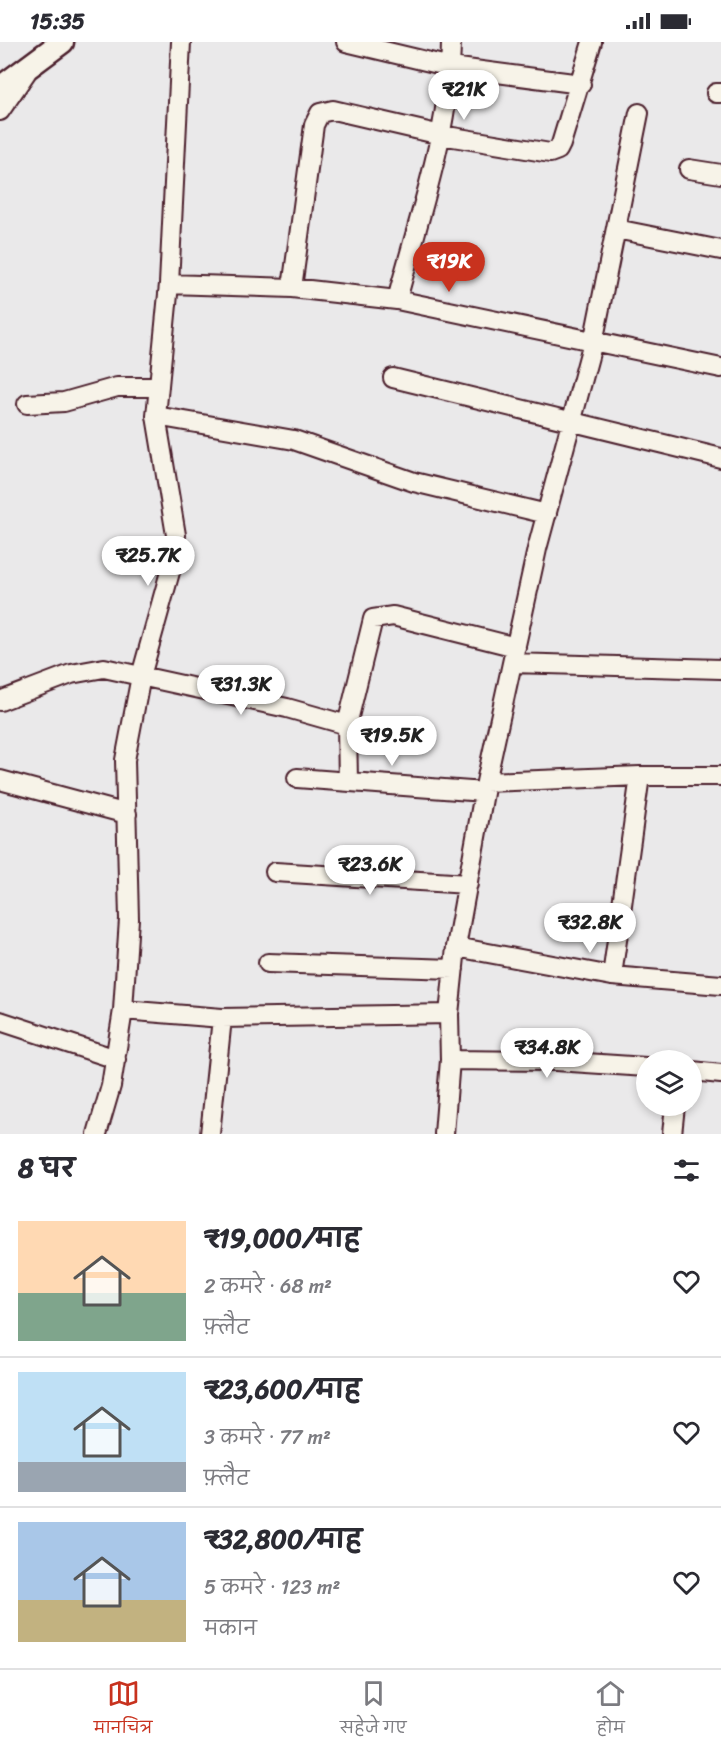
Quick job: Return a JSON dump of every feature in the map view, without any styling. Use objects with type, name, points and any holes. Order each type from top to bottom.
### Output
[{"type":"street","points":[[0,88],[28,70],[62,42]]},
{"type":"street","points":[[97,1134],[116,1059],[123,1010],[129,919],[125,760],[141,676],[161,612],[176,535],[156,416],[169,284],[181,42]]},
{"type":"street","points":[[346,42],[451,67],[581,84]]},
{"type":"street","points":[[397,300],[441,135],[451,67],[452,42]]},
{"type":"street","points":[[291,288],[314,125],[320,113],[333,110],[441,135],[541,153],[553,152],[561,144],[592,42]]},
{"type":"street","points":[[0,111],[28,70]]},
{"type":"street","points":[[444,1134],[450,1060],[449,1014],[456,947],[485,787],[547,514],[593,343],[639,113]]},
{"type":"street","points":[[689,169],[721,174]]},
{"type":"street","points":[[616,229],[721,250]]},
{"type":"street","points":[[169,284],[291,288],[397,300],[593,343],[721,368]]},
{"type":"street","points":[[393,378],[721,458]]},
{"type":"street","points":[[27,404],[64,402],[117,387],[159,387]]},
{"type":"street","points":[[156,416],[294,440],[414,482],[547,514]]},
{"type":"street","points":[[348,781],[347,725],[371,623],[378,617],[393,616],[514,655],[721,669]]},
{"type":"street","points":[[0,701],[87,670],[104,668],[287,708],[347,725]]},
{"type":"street","points":[[612,976],[640,776]]},
{"type":"street","points":[[297,778],[485,787],[640,776],[721,776]]},
{"type":"street","points":[[0,780],[128,814]]},
{"type":"street","points":[[276,872],[468,884]]},
{"type":"street","points":[[456,947],[612,976],[721,985]]},
{"type":"street","points":[[268,963],[454,969]]},
{"type":"street","points":[[123,1010],[222,1018],[449,1014]]},
{"type":"street","points":[[210,1134],[222,1018]]},
{"type":"street","points":[[0,1021],[116,1059]]},
{"type":"street","points":[[450,1060],[556,1061],[636,1066]]},
{"type":"street","points":[[702,1072],[721,1074]]},
{"type":"street","points":[[672,1134],[674,1116]]}]
